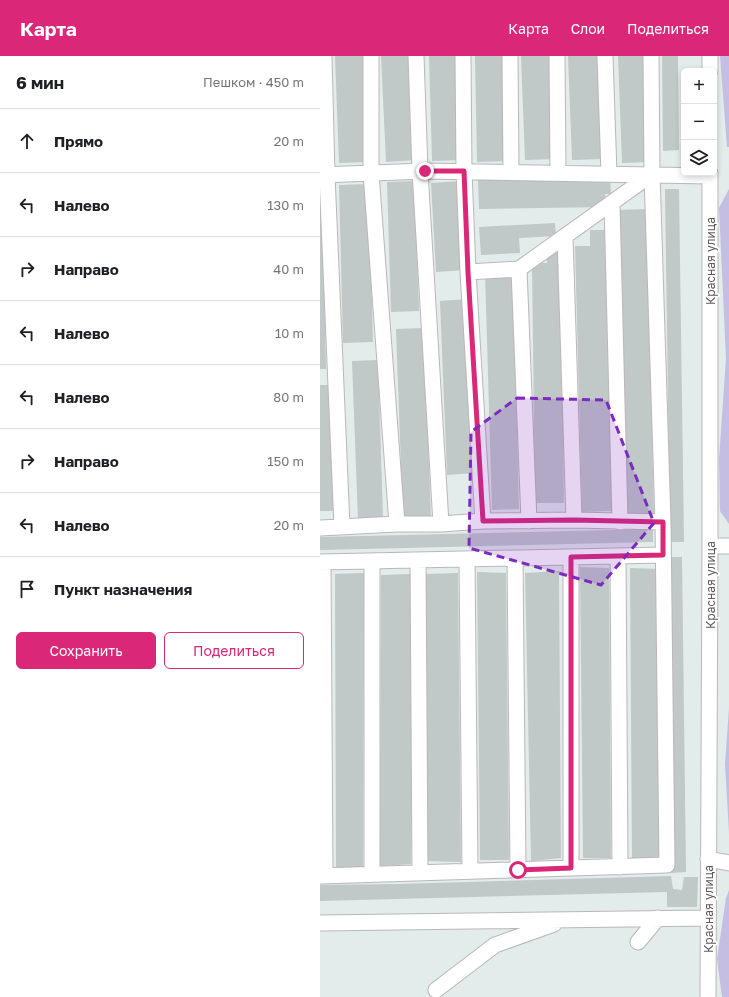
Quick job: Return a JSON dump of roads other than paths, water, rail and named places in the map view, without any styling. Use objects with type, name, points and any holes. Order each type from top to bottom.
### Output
[{"type":"street","points":[[324,56],[323,175],[342,527]]},
{"type":"street","points":[[371,56],[371,173],[397,524]]},
{"type":"street","points":[[416,56],[420,171],[441,524]]},
{"type":"street","points":[[463,56],[464,171],[468,272],[483,521]]},
{"type":"street","points":[[510,56],[511,172]]},
{"type":"street","points":[[557,56],[558,173]]},
{"type":"street","points":[[605,56],[609,174]]},
{"type":"street","points":[[651,56],[652,174],[663,522],[667,865],[323,876],[322,562],[663,555]]},
{"type":"street","points":[[710,56],[710,68]]},
{"type":"street","points":[[323,175],[420,171],[681,174]]},
{"type":"street","points":[[468,272],[519,269],[652,174]]},
{"type":"street","name":"Красная улица","points":[[708,997],[706,918],[708,859],[710,546],[710,176]]},
{"type":"street","points":[[612,204],[620,522]]},
{"type":"street","points":[[565,236],[574,520]]},
{"type":"street","points":[[519,269],[529,521]]},
{"type":"street","points":[[320,528],[483,521],[574,520],[663,522]]},
{"type":"street","points":[[710,546],[729,546]]},
{"type":"street","points":[[618,556],[620,867]]},
{"type":"street","points":[[571,557],[571,868]]},
{"type":"street","points":[[515,558],[518,870]]},
{"type":"street","points":[[467,559],[470,871]]},
{"type":"street","points":[[418,560],[420,873]]},
{"type":"street","points":[[372,561],[372,874]]},
{"type":"street","points":[[708,859],[729,863]]},
{"type":"street","points":[[638,942],[658,918]]},
{"type":"street","points":[[320,923],[706,918]]},
{"type":"street","points":[[436,990],[495,945],[566,920]]}]
